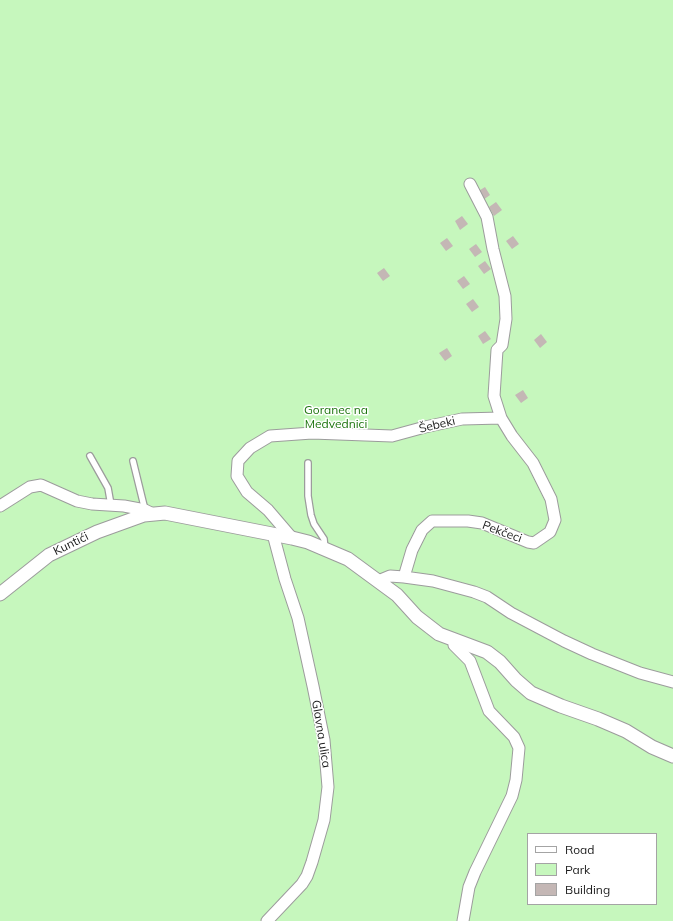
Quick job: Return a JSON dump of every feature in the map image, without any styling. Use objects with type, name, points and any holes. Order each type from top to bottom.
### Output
[{"type":"street","points":[[470,184],[487,217],[493,249],[505,296],[506,319],[502,345],[497,350],[494,396],[501,418]]},
{"type":"street","name":"Šebeki","points":[[292,538],[268,510],[247,492],[237,476],[238,461],[250,448],[270,436],[312,433],[392,436],[462,419],[501,418]]},
{"type":"street","name":"Pekčeci","points":[[404,577],[412,550],[422,530],[432,522],[482,523],[528,542],[534,543],[550,532],[555,520],[551,500],[533,463],[512,436],[501,418]]},
{"type":"street","name":"Kuntići","points":[[0,506],[30,488],[41,485],[77,501],[165,513],[292,538]]},
{"type":"street","name":"Kuntići","points":[[0,594],[49,555],[97,532],[149,512]]},
{"type":"street","name":"Glavna ulica","points":[[267,921],[302,884],[307,876],[324,820],[328,787],[324,740],[298,618],[272,534]]},
{"type":"street","points":[[292,538],[308,542],[348,559],[397,595],[417,617],[439,634],[487,652],[500,662],[516,680],[531,693],[561,706],[598,719],[626,732],[652,747],[673,756]]},
{"type":"street","points":[[378,581],[390,576],[404,577],[474,592],[487,597],[511,613],[592,654],[640,672],[673,682]]},
{"type":"street","points":[[455,640],[454,645],[470,661],[489,711],[514,737],[520,748],[516,780],[512,796],[469,887],[463,921]]},
{"type":"lane","points":[[90,456],[108,488],[112,505]]},
{"type":"lane","points":[[133,461],[149,512]]},
{"type":"lane","points":[[308,463],[308,496],[311,515],[314,524],[324,539],[325,549]]},
{"type":"green space","name":"Goranec na Medvednici","points":[[0,0],[673,0],[673,921],[0,921]]},
{"type":"building","points":[[485,187],[490,195],[483,200],[477,192]]},
{"type":"building","points":[[496,202],[502,210],[494,216],[489,207]]},
{"type":"building","points":[[462,216],[468,224],[460,230],[455,221]]},
{"type":"building","points":[[513,236],[519,244],[512,249],[506,241]]},
{"type":"building","points":[[447,238],[453,246],[446,251],[440,243]]},
{"type":"building","points":[[476,244],[482,252],[475,257],[469,249]]},
{"type":"building","points":[[485,261],[491,269],[484,274],[478,266]]},
{"type":"building","points":[[384,268],[390,276],[383,281],[377,273]]},
{"type":"building","points":[[464,276],[470,284],[463,289],[457,281]]},
{"type":"building","points":[[473,299],[479,307],[472,312],[466,304]]},
{"type":"building","points":[[485,331],[491,339],[483,344],[478,336]]},
{"type":"building","points":[[541,334],[547,342],[540,348],[534,340]]},
{"type":"building","points":[[447,348],[452,356],[445,361],[439,353]]},
{"type":"building","points":[[523,390],[528,398],[521,403],[515,395]]}]
